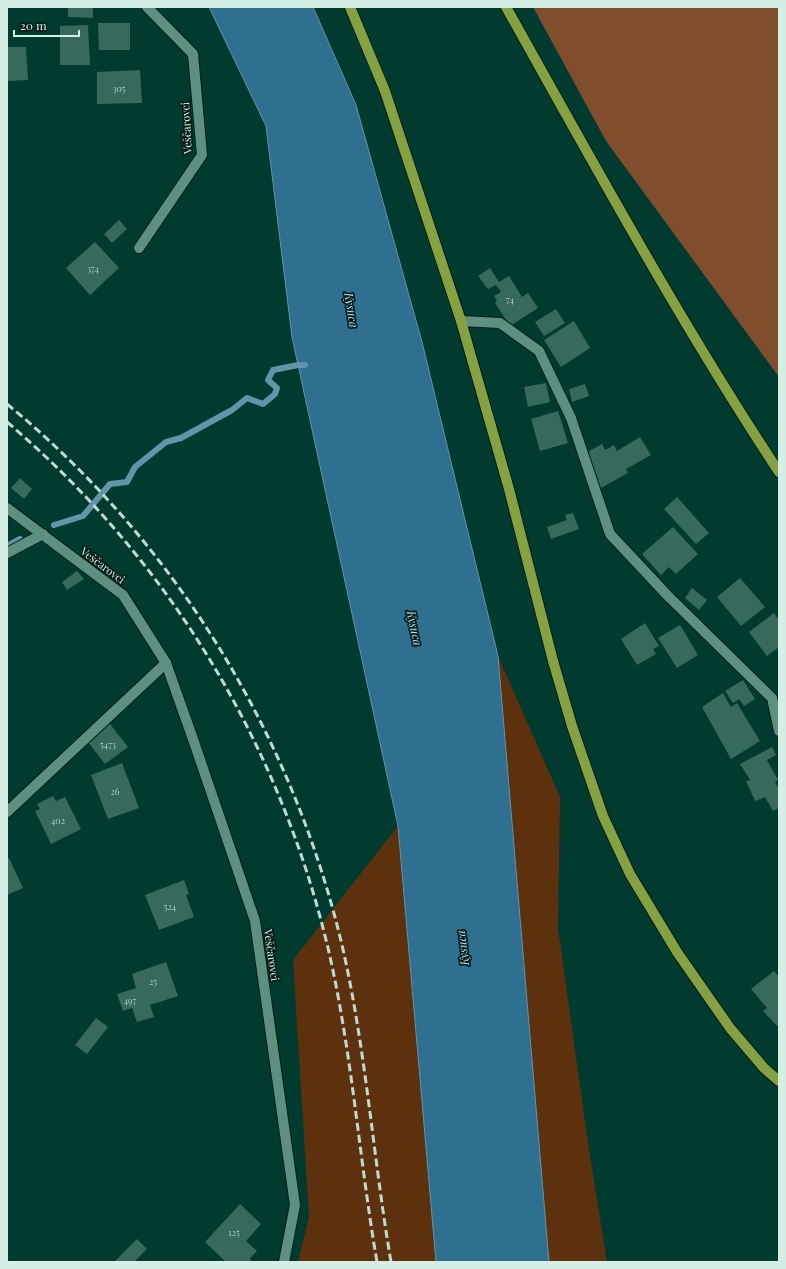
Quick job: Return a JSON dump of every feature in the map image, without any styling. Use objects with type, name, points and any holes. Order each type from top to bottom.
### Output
[{"type":"main road","points":[[350,7],[385,91],[461,321],[509,489],[567,712],[603,816],[630,874],[677,952],[730,1028],[764,1068],[779,1081]]},
{"type":"main road","points":[[506,7],[648,260],[736,407],[779,472]]},
{"type":"street","name":"Veščarovci","points":[[139,248],[202,156],[193,54],[147,7]]},
{"type":"street","points":[[461,321],[500,323],[539,351],[571,418],[610,534],[668,596],[772,698],[779,731]]},
{"type":"street","name":"Veščarovci","points":[[7,508],[123,595],[166,663],[255,921],[295,1205],[284,1262]]},
{"type":"street","points":[[7,553],[43,534]]},
{"type":"street","points":[[7,812],[166,663]]},
{"type":"shaded area","points":[[533,7],[779,7],[779,377],[606,141]]},
{"type":"shaded area","points":[[498,656],[560,797],[558,928],[588,1143],[607,1262],[549,1262]]},
{"type":"shaded area","points":[[398,826],[436,1262],[298,1262],[309,1217],[293,960]]},
{"type":"water","name":"Kysuca","points":[[209,7],[313,7],[356,105],[422,342],[498,656],[549,1262],[436,1262],[398,826],[292,337],[266,126]]},
{"type":"building","points":[[68,7],[93,7],[93,18],[68,17]]},
{"type":"building","points":[[98,23],[130,23],[130,50],[99,50]]},
{"type":"building","points":[[88,25],[90,65],[60,65],[60,26]]},
{"type":"building","points":[[7,47],[26,47],[28,80],[7,81]]},
{"type":"building","points":[[140,70],[142,103],[97,104],[97,72]]},
{"type":"building","points":[[119,220],[127,229],[112,243],[104,234]]},
{"type":"building","points":[[95,242],[119,268],[90,295],[66,268]]},
{"type":"building","points":[[490,268],[499,282],[509,276],[522,297],[528,293],[538,308],[510,326],[495,303],[497,301],[494,296],[501,292],[496,285],[488,289],[478,276]]},
{"type":"building","points":[[556,309],[565,323],[544,336],[535,322]]},
{"type":"building","points":[[574,321],[590,348],[561,367],[544,340]]},
{"type":"building","points":[[546,383],[550,402],[528,407],[524,387]]},
{"type":"building","points":[[585,384],[589,396],[572,402],[569,389]]},
{"type":"building","points":[[558,411],[568,443],[540,451],[531,419]]},
{"type":"building","points":[[640,437],[651,455],[626,469],[628,473],[601,488],[584,454],[602,444],[605,450],[614,445],[617,451]]},
{"type":"building","points":[[20,478],[32,489],[24,499],[11,488]]},
{"type":"building","points":[[677,497],[709,533],[696,544],[664,509]]},
{"type":"building","points":[[573,513],[579,529],[551,539],[547,527],[567,520],[565,515]]},
{"type":"building","points":[[673,527],[698,554],[676,574],[669,567],[661,575],[642,554]]},
{"type":"building","points":[[77,571],[84,579],[67,590],[62,582]]},
{"type":"building","points":[[740,578],[765,607],[741,626],[717,597]]},
{"type":"building","points":[[692,588],[707,600],[699,610],[685,598]]},
{"type":"building","points":[[774,613],[779,620],[779,647],[767,656],[749,632]]},
{"type":"building","points":[[645,623],[659,646],[653,649],[656,654],[637,665],[621,639]]},
{"type":"building","points":[[680,625],[698,655],[677,668],[658,638]]},
{"type":"building","points":[[743,680],[755,699],[744,706],[739,699],[733,703],[725,691]]},
{"type":"building","points":[[723,693],[731,707],[737,703],[760,741],[731,759],[702,707]]},
{"type":"building","points":[[110,724],[128,747],[105,764],[88,742]]},
{"type":"building","points":[[772,747],[776,755],[767,760],[778,780],[775,782],[779,789],[779,808],[773,811],[765,797],[755,801],[746,781],[750,780],[740,764]]},
{"type":"building","points":[[122,763],[139,808],[108,819],[91,775]]},
{"type":"building","points":[[53,796],[56,801],[65,797],[81,829],[51,844],[35,811],[40,809],[37,804]]},
{"type":"building","points":[[9,858],[23,888],[7,895],[7,859]]},
{"type":"building","points":[[184,880],[189,894],[186,895],[194,917],[159,930],[145,895]]},
{"type":"building","points":[[166,962],[178,996],[150,1005],[154,1017],[137,1022],[132,1008],[123,1011],[117,994],[136,988],[132,974]]},
{"type":"building","points":[[774,971],[779,977],[779,1024],[777,1026],[763,1011],[767,1008],[751,989]]},
{"type":"building","points":[[96,1018],[108,1027],[87,1054],[75,1045]]},
{"type":"building","points":[[240,1204],[261,1224],[246,1241],[257,1251],[250,1258],[251,1262],[226,1262],[205,1242]]},
{"type":"building","points":[[137,1239],[147,1249],[134,1262],[114,1262]]},
{"type":"waterway","points":[[54,525],[83,516],[110,484],[127,482],[135,467],[166,442],[181,438],[232,410],[247,398],[263,404],[275,394],[277,388],[268,380],[273,370],[305,365]]},
{"type":"waterway","points":[[7,546],[20,539]]},
{"type":"railway","points":[[7,404],[68,458],[123,517],[174,580],[219,647],[258,717],[292,791],[320,867],[342,945],[357,1024],[391,1262]]},
{"type":"railway","points":[[7,422],[65,475],[118,533],[166,594],[210,659],[247,727],[280,798],[307,872],[328,948],[343,1026],[377,1262]]}]
